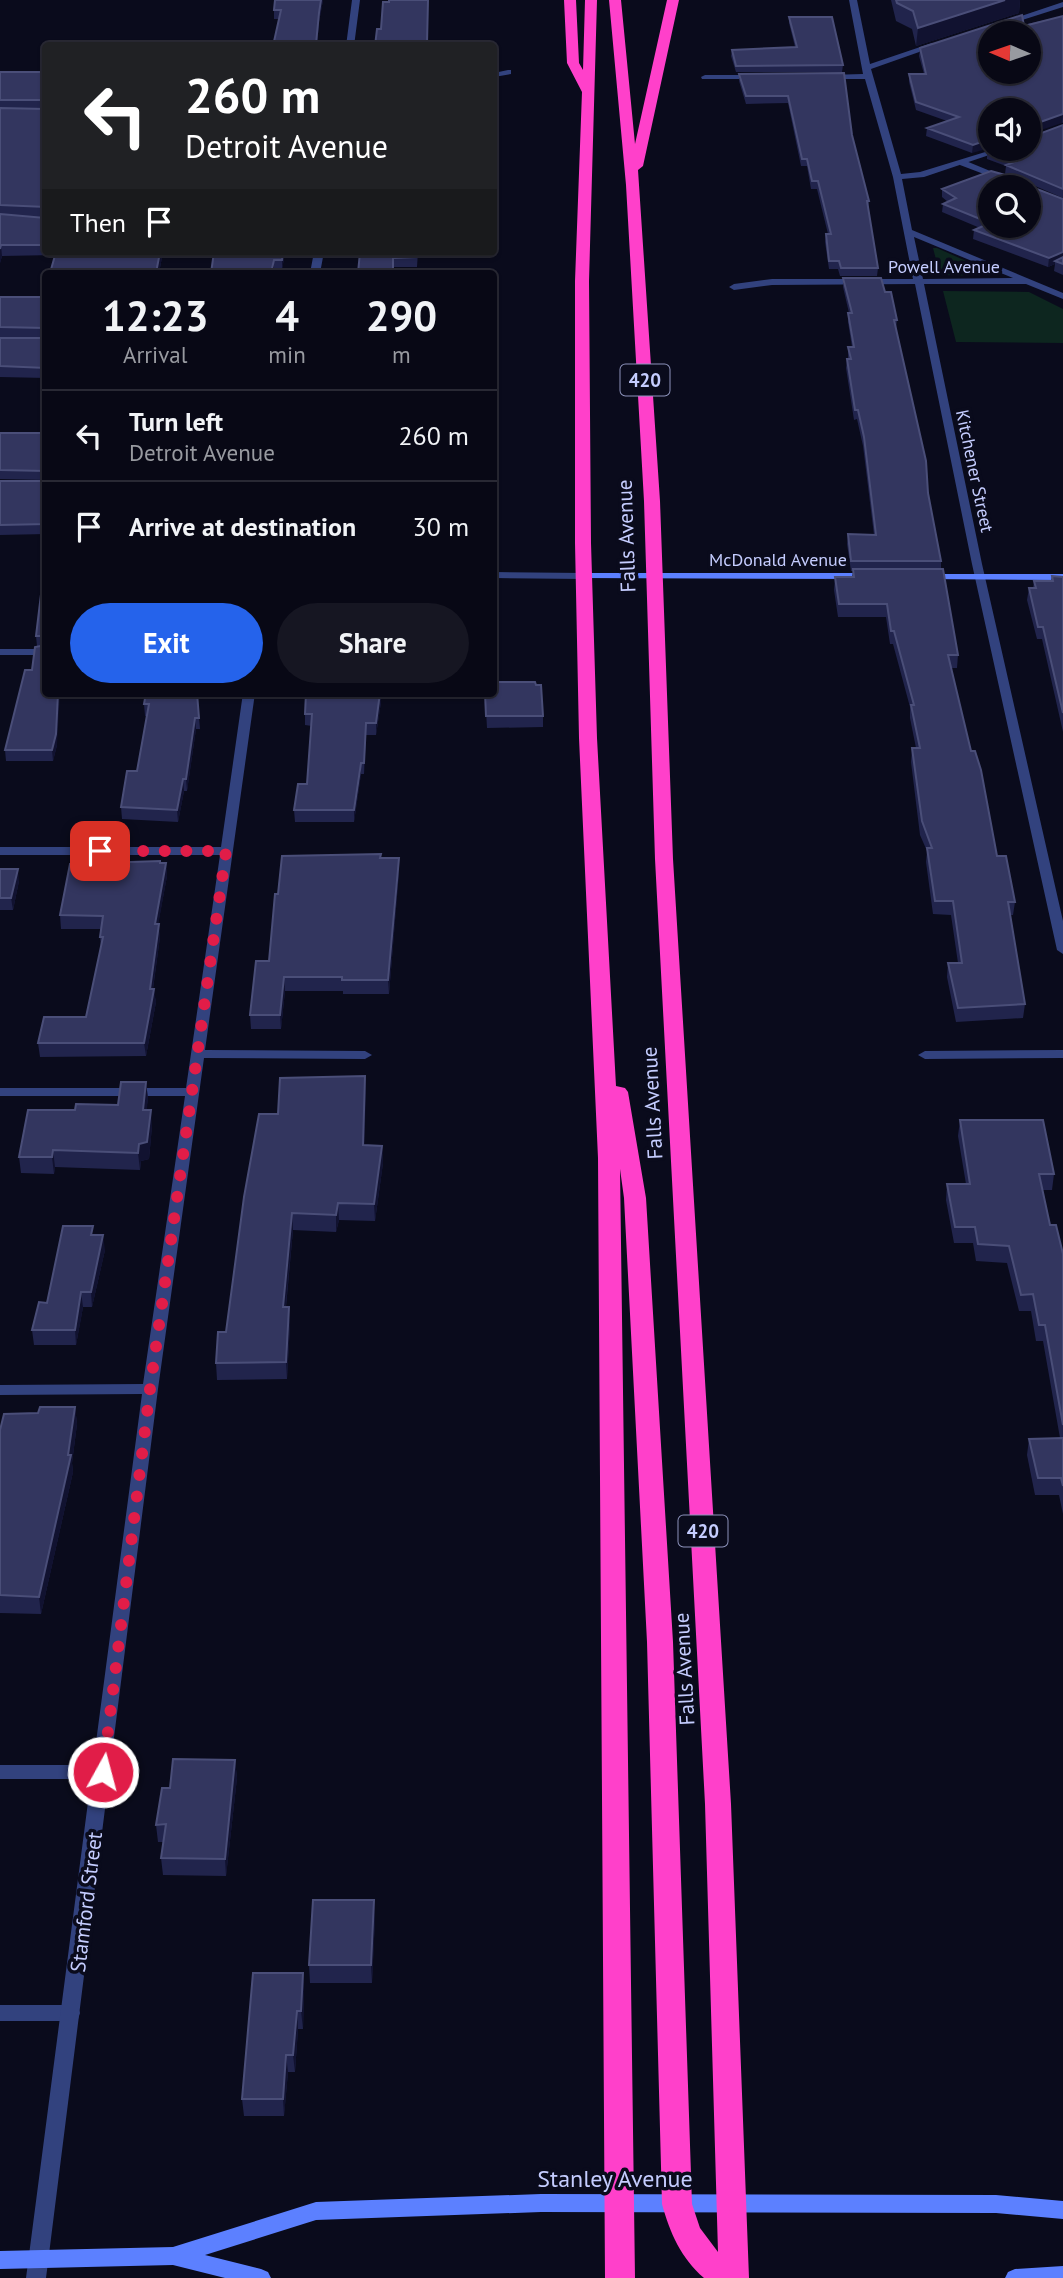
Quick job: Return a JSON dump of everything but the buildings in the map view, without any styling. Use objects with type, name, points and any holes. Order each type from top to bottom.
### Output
[{"type":"highway","points":[[570,0],[573,63],[590,96]]},
{"type":"highway","name":"Falls Avenue","points":[[591,0],[581,345],[588,738],[609,1158],[620,2278]]},
{"type":"highway","name":"Falls Avenue","points":[[615,0],[634,185],[652,501],[652,576],[664,859],[718,1804],[732,2204]]},
{"type":"highway","points":[[634,185],[673,0]]},
{"type":"highway","points":[[602,1000],[636,1212],[660,1642],[677,2204],[683,2229],[693,2249],[728,2278]]},
{"type":"highway","name":"420","points":[[732,2204],[734,2278]]},
{"type":"main road","name":"McDonald Avenue","points":[[584,576],[876,576]]},
{"type":"main road","points":[[916,576],[1063,577]]},
{"type":"main road","name":"Stanley Avenue","points":[[0,2260],[38,2268],[173,2256],[316,2211],[620,2204],[996,2204],[1063,2210]]},
{"type":"main road","name":"Stanley Avenue","points":[[173,2256],[261,2278]]},
{"type":"main road","points":[[1015,2278],[1063,2275]]},
{"type":"street","points":[[351,42],[356,0]]},
{"type":"street","name":"Kitchener Street","points":[[853,0],[868,71],[897,177],[979,577],[1063,950]]},
{"type":"street","points":[[1010,21],[1063,4]]},
{"type":"street","points":[[817,77],[868,71],[944,42]]},
{"type":"street","points":[[497,74],[508,72]]},
{"type":"street","points":[[705,78],[775,77]]},
{"type":"street","points":[[897,177],[921,175],[978,158]]},
{"type":"street","points":[[963,163],[994,175]]},
{"type":"street","points":[[907,230],[1063,296]]},
{"type":"street","name":"Powell Avenue","points":[[734,287],[772,282],[1029,281]]},
{"type":"street","name":"McDonald Avenue","points":[[497,575],[584,576]]},
{"type":"street","points":[[0,652],[42,652]]},
{"type":"street","name":"Stamford Street","points":[[38,2268],[150,1389],[248,697]]},
{"type":"street","points":[[0,851],[226,851]]},
{"type":"street","points":[[196,1054],[365,1055]]},
{"type":"street","points":[[925,1055],[1063,1054]]},
{"type":"street","points":[[0,1091],[191,1092]]},
{"type":"street","points":[[0,1390],[150,1389]]},
{"type":"street","points":[[0,1772],[103,1772]]},
{"type":"street","points":[[0,2013],[71,2013]]},
{"type":"green space","points":[[933,248],[993,273],[989,276],[940,275]]},
{"type":"green space","points":[[943,291],[1029,292],[1063,309],[1063,343],[956,342]]},
{"type":"route","points":[[100,851],[226,851],[150,1389],[103,1772]]}]
